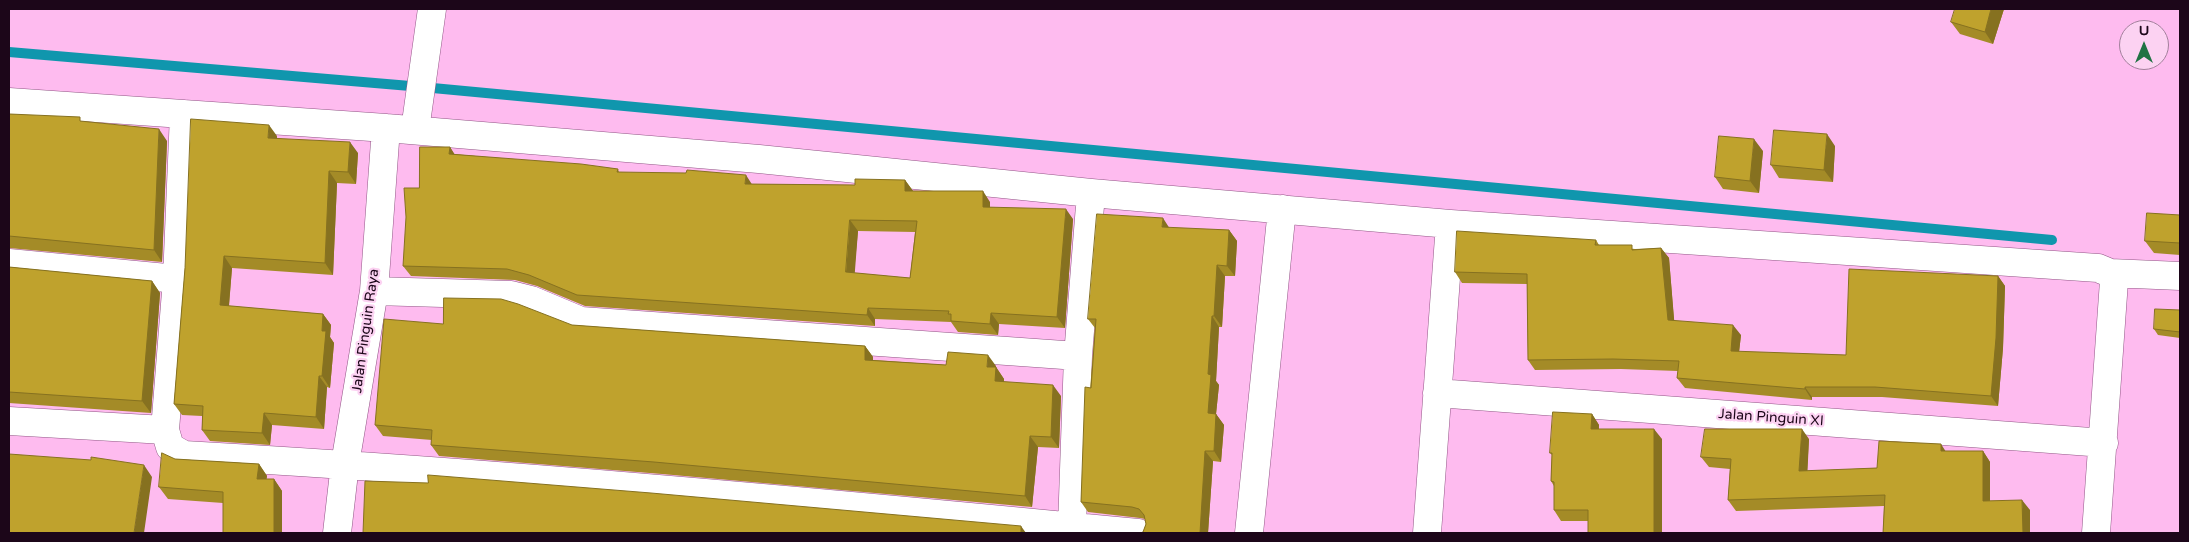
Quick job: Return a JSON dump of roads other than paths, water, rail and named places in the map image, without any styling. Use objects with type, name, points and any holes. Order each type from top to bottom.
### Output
[{"type":"street","points":[[416,130],[432,9]]},
{"type":"street","points":[[9,102],[416,130],[760,159],[1091,194],[1450,224],[2088,267],[2098,268],[2110,273],[2180,276]]},
{"type":"street","points":[[184,114],[177,279],[165,430],[170,447],[184,455],[345,464],[577,481],[1138,533]]},
{"type":"street","name":"Jalan Pinguin Raya","points":[[337,533],[345,464],[374,291],[386,128]]},
{"type":"street","points":[[1072,527],[1078,356],[1091,194]]},
{"type":"street","points":[[1249,533],[1282,209]]},
{"type":"street","points":[[1427,533],[1450,224]]},
{"type":"street","points":[[9,263],[177,279]]},
{"type":"street","points":[[2096,533],[2104,443],[2114,282],[2110,273]]},
{"type":"street","points":[[374,291],[512,294],[532,300],[581,321],[1078,356]]},
{"type":"street","name":"Jalan Pinguin XI","points":[[1437,393],[2104,443]]},
{"type":"street","points":[[9,420],[165,430]]},
{"type":"waterway","points":[[9,52],[422,87],[2052,240]]}]
